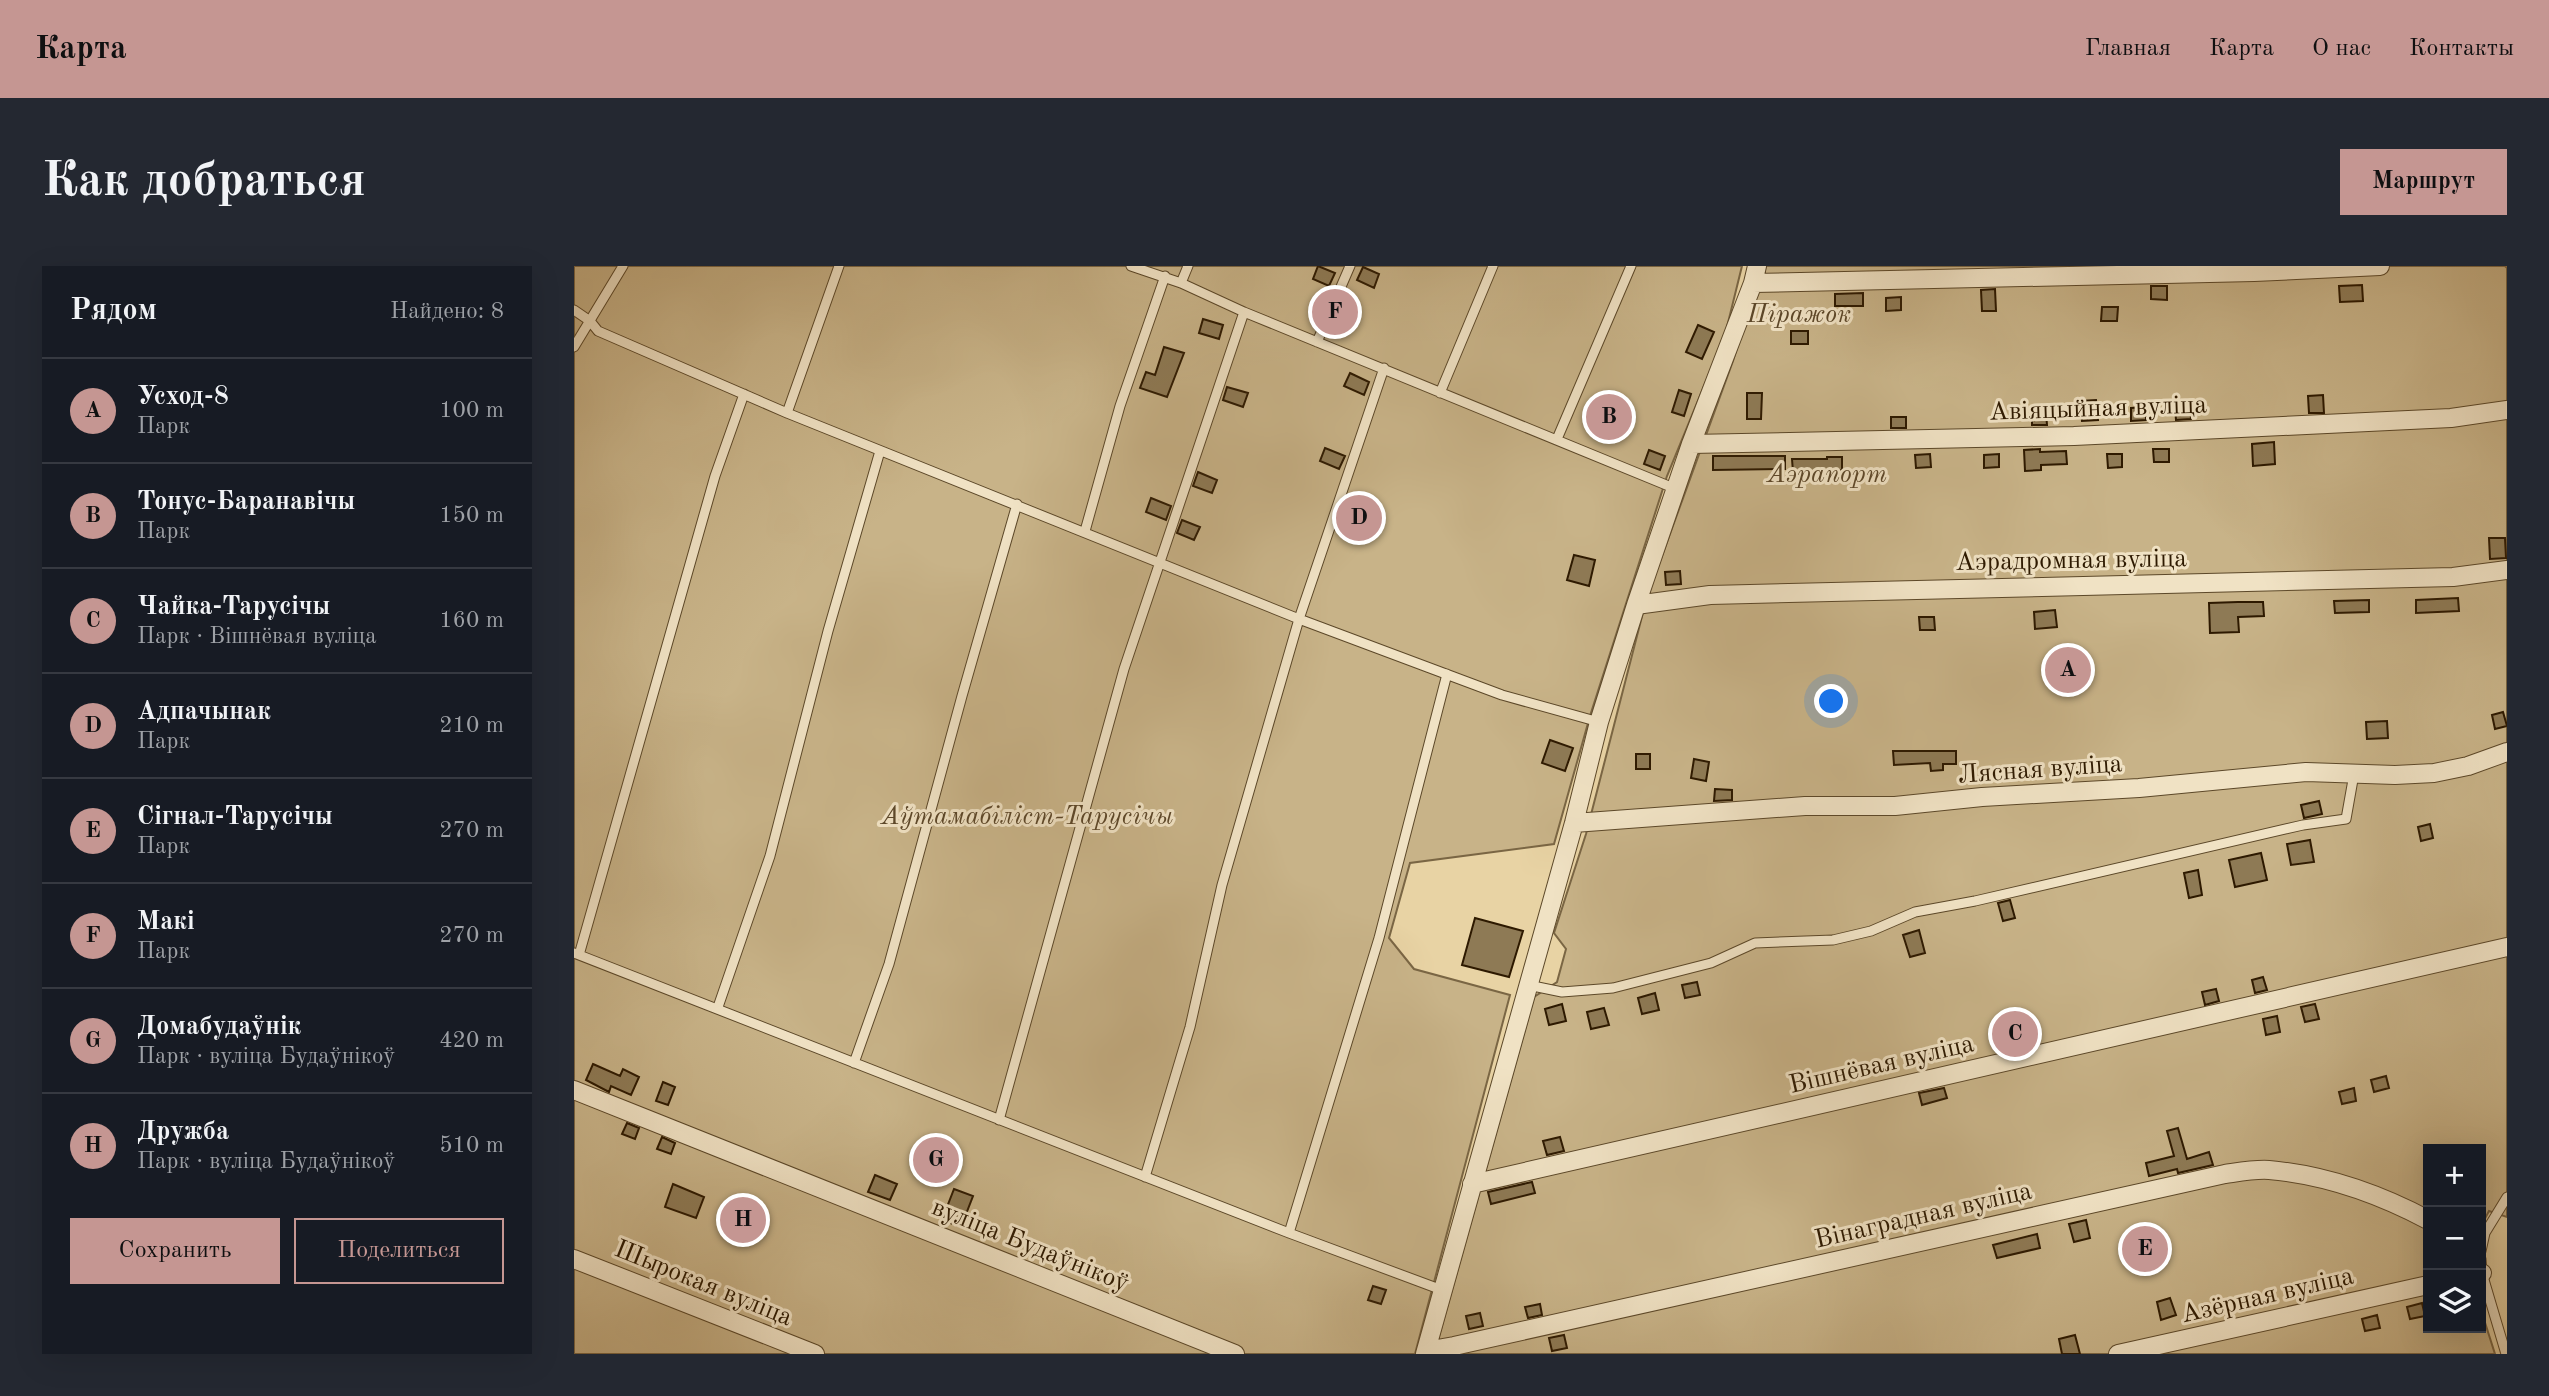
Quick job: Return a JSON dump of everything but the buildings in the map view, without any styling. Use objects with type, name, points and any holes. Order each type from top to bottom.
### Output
[{"type":"street","points":[[1425,1352],[1574,823],[1599,722],[1691,444],[1755,274],[2254,272],[2379,266]]},
{"type":"street","name":"Авіяцыйная вуліца","points":[[1691,444],[2074,436],[2451,418],[2507,410]]},
{"type":"street","name":"Аэрадромная вуліца","points":[[1636,605],[1710,595],[2453,577],[2507,570]]},
{"type":"street","name":"Лясная вуліца","points":[[1574,823],[1805,806],[1895,806],[1982,797],[2139,788],[2306,772],[2434,773],[2468,766],[2507,752]]},
{"type":"street","name":"Вішнёвая вуліца","points":[[1472,1184],[2507,947]]},
{"type":"street","name":"вуліца Будаўнікоў","points":[[574,1090],[1235,1354]]},
{"type":"street","name":"Вінаградная вуліца","points":[[1425,1352],[2225,1174],[2266,1170],[2343,1184],[2395,1202],[2423,1217]]},
{"type":"street","name":"Шырокая вуліца","points":[[574,1259],[815,1354]]},
{"type":"street","name":"Азёрная вуліца","points":[[2118,1354],[2423,1286]]},
{"type":"lane","points":[[574,346],[623,266]]},
{"type":"lane","points":[[787,413],[839,266]]},
{"type":"lane","points":[[1131,266],[1165,276],[1244,312],[1676,489]]},
{"type":"lane","points":[[1181,283],[1188,266]]},
{"type":"lane","points":[[1317,342],[1350,266]]},
{"type":"lane","points":[[1440,393],[1493,266]]},
{"type":"lane","points":[[1557,439],[1632,266]]},
{"type":"lane","points":[[1084,531],[1120,406],[1165,276]]},
{"type":"lane","points":[[574,310],[590,321],[598,331],[880,451],[1299,619],[1502,695],[1599,722]]},
{"type":"lane","points":[[999,1120],[1124,669],[1244,312]]},
{"type":"lane","points":[[1145,1177],[1190,1027],[1222,885],[1299,619],[1384,368]]},
{"type":"lane","points":[[744,394],[715,476],[576,954],[718,1007],[1289,1233],[1442,1290]]},
{"type":"lane","points":[[718,1007],[771,856],[828,631],[880,451]]},
{"type":"lane","points":[[855,1063],[889,964],[1017,504]]},
{"type":"lane","points":[[1289,1233],[1379,938],[1447,674]]},
{"type":"lane","points":[[1527,985],[1562,992],[1613,988],[1711,963],[1755,943],[1833,940],[1871,931],[1915,912],[1975,901],[2290,828],[2346,819],[2354,774]]},
{"type":"lane","points":[[2486,1231],[2507,1197]]},
{"type":"lane","points":[[2482,1270],[2506,1354]]},
{"type":"green space","name":"Аўтамабіліст-Тарусічы","points":[[574,266],[1742,266],[1725,335],[1667,476],[1590,716],[1554,844],[1410,863],[1389,938],[1414,969],[1510,995],[1415,1354],[574,1354]]},
{"type":"green space","points":[[1763,266],[2507,268],[2507,1217],[2489,1211],[2486,1217],[2486,1144],[2423,1144],[2423,1333],[2486,1333],[2486,1326],[2495,1354],[1434,1354],[1534,997],[1557,982],[1566,949],[1554,933],[1586,834],[1647,597],[1733,361]]},
{"type":"place","name":"Макі","points":[[1335,312]]},
{"type":"place","name":"Тонус-Баранавічы","points":[[1609,417]]},
{"type":"place","name":"Адпачынак","points":[[1359,518]]},
{"type":"place","name":"Усход-8","points":[[2068,670]]},
{"type":"place","name":"Чайка-Тарусічы","points":[[2015,1034]]},
{"type":"place","name":"Домабудаўнік","points":[[936,1160]]},
{"type":"place","name":"Дружба","points":[[743,1220]]},
{"type":"place","name":"Сігнал-Тарусічы","points":[[2145,1249]]},
{"type":"park label","name":"Піражок","points":[[1799,313]]},
{"type":"park label","name":"Аэрапорт","points":[[1827,473]]}]
